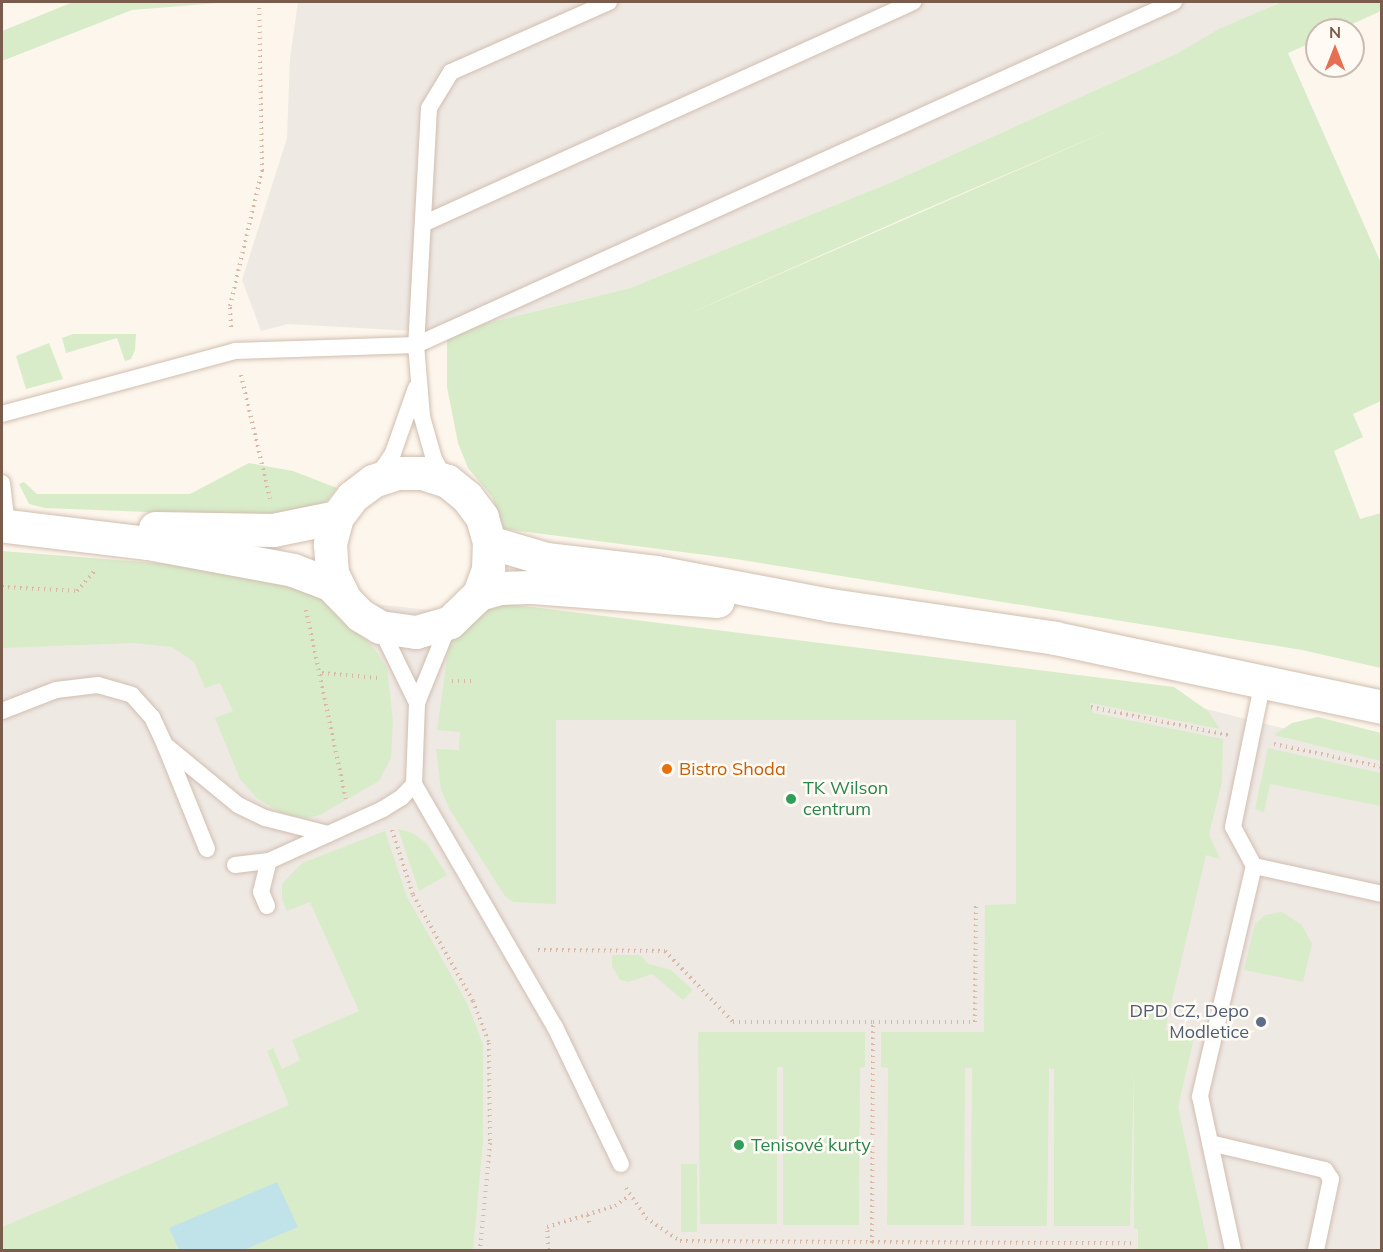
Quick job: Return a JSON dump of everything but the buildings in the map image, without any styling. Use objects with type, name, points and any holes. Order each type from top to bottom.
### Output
[{"type":"main road","points":[[4,526],[148,543],[269,564],[316,577],[344,598],[360,615],[380,627],[416,632],[450,622],[478,594],[488,569],[489,542],[482,517],[467,496],[447,481],[423,473],[398,473],[373,481],[352,496],[338,517],[330,544],[332,573],[344,598]]},
{"type":"main road","points":[[4,526],[273,530],[338,517]]},
{"type":"main road","points":[[489,542],[546,559],[657,572],[830,605],[1055,638],[1382,707]]},
{"type":"main road","points":[[478,594],[500,588],[532,587],[646,597],[830,605]]},
{"type":"lane","points":[[447,481],[427,438],[417,388],[416,345],[425,223],[429,108],[451,72],[609,2]]},
{"type":"lane","points":[[425,223],[913,2]]},
{"type":"lane","points":[[2,414],[235,351],[416,345],[1174,2]]},
{"type":"lane","points":[[373,481],[393,453],[417,388]]},
{"type":"lane","points":[[2,483],[4,526]]},
{"type":"lane","points":[[450,622],[417,703],[414,783],[555,1027],[621,1164]]},
{"type":"lane","points":[[380,627],[417,703]]},
{"type":"lane","points":[[1233,1251],[1200,1096],[1254,866],[1233,827],[1263,681]]},
{"type":"lane","points":[[2,711],[56,690],[98,685],[132,695],[152,717],[207,849]]},
{"type":"lane","points":[[165,745],[238,805],[265,818],[328,834]]},
{"type":"lane","points":[[235,866],[269,861],[383,809],[402,797],[414,783]]},
{"type":"lane","points":[[267,906],[261,892],[269,861]]},
{"type":"lane","points":[[1254,866],[1382,894]]},
{"type":"lane","points":[[1210,1143],[1325,1170],[1331,1179],[1316,1251]]},
{"type":"path","points":[[259,2],[262,171],[230,306],[235,351],[272,508]]},
{"type":"path","points":[[2,587],[77,591],[102,562]]},
{"type":"path","points":[[303,601],[322,673],[342,787],[347,800],[383,809],[410,890],[473,1001],[489,1043],[490,1143],[480,1251]]},
{"type":"path","points":[[512,950],[665,951],[733,1022],[975,1022],[976,904]]},
{"type":"path","points":[[872,1243],[873,1022]]},
{"type":"path","points":[[621,1164],[629,1196],[660,1231],[680,1241],[1131,1243]]},
{"type":"path","points":[[548,1251],[547,1227],[615,1206],[629,1196]]},
{"type":"path","points":[[588,1215],[590,1226]]},
{"type":"shaded area","points":[[298,2],[1279,2],[1178,53],[892,182],[630,288],[447,333],[288,324],[261,331],[242,280],[287,138],[290,58]]},
{"type":"shaded area","points":[[2,582],[269,593],[1091,680],[1381,753],[1381,1250],[2,1250]]},
{"type":"green space","points":[[73,2],[231,2],[132,10],[2,61],[2,31]]},
{"type":"green space","points":[[1281,2],[1381,2],[1381,11],[1365,18],[1305,18],[1305,45],[1288,53],[1381,263],[1381,401],[1353,414],[1363,437],[1334,451],[1360,519],[1381,513],[1381,668],[1302,650],[729,558],[504,529],[492,497],[468,468],[458,443],[447,387],[447,333],[630,288],[892,182],[1178,53],[1219,29]],"holes":[[[1126,123],[679,318],[907,217]]]},
{"type":"green space","points":[[73,334],[136,334],[135,350],[131,359],[125,361],[117,338],[66,353],[62,338]]},
{"type":"green space","points":[[49,343],[63,379],[26,389],[16,356]]},
{"type":"green space","points":[[249,463],[293,471],[337,488],[326,502],[308,512],[274,517],[45,508],[29,504],[19,484],[24,482],[37,494],[190,494]]},
{"type":"green space","points":[[2,551],[182,565],[315,590],[373,647],[387,668],[393,721],[391,758],[379,781],[320,815],[306,818],[281,813],[257,798],[240,779],[215,718],[233,711],[220,683],[205,688],[194,662],[172,647],[134,643],[2,648]]},
{"type":"green space","points":[[508,604],[1174,687],[1208,711],[1220,729],[1090,703],[1093,713],[1223,739],[1222,782],[1209,834],[1220,859],[1206,855],[1165,1030],[1194,1038],[1178,1107],[1209,1250],[1138,1250],[1138,1229],[1134,1229],[1134,1068],[1130,1226],[1054,1226],[1054,1069],[1049,1068],[1047,1226],[971,1226],[972,1068],[965,1068],[964,1225],[887,1225],[888,1068],[881,1067],[881,1032],[984,1032],[985,905],[1016,904],[1016,720],[556,720],[556,904],[513,902],[505,896],[450,810],[441,790],[436,749],[459,750],[460,732],[437,730],[449,645],[457,630],[486,610]]},
{"type":"green space","points":[[1318,717],[1381,733],[1381,761],[1274,735],[1292,723]]},
{"type":"green space","points":[[1268,748],[1381,773],[1381,806],[1270,784],[1264,812],[1255,809]]},
{"type":"green space","points":[[398,829],[413,833],[427,844],[447,875],[419,891]]},
{"type":"green space","points":[[385,831],[407,897],[467,1003],[483,1044],[483,1143],[473,1250],[244,1250],[298,1227],[169,1228],[179,1250],[2,1250],[2,1227],[289,1105],[267,1051],[273,1048],[282,1069],[300,1060],[292,1040],[359,1011],[310,902],[287,911],[282,899],[282,884],[302,863]]},
{"type":"green space","points":[[1282,912],[1302,925],[1312,944],[1303,982],[1244,970],[1255,924],[1265,915]]},
{"type":"green space","points":[[612,955],[640,955],[649,964],[671,970],[693,990],[683,1000],[652,974],[629,982],[620,980],[612,966]]},
{"type":"green space","points":[[698,1032],[865,1032],[865,1067],[860,1068],[859,1225],[783,1225],[783,1067],[777,1067],[777,1224],[700,1224]]},
{"type":"green space","points":[[681,1164],[697,1164],[697,1232],[681,1232]]},
{"type":"water","points":[[277,1182],[298,1227],[244,1250],[179,1250],[169,1228]]},
{"type":"place","name":"Bistro Shoda","points":[[667,769]]},
{"type":"place","name":"TK Wilson centrum","points":[[791,799]]},
{"type":"place","name":"DPD CZ, Depo Modletice","points":[[1261,1022]]},
{"type":"place","name":"Tenisové kurty","points":[[739,1145]]}]
